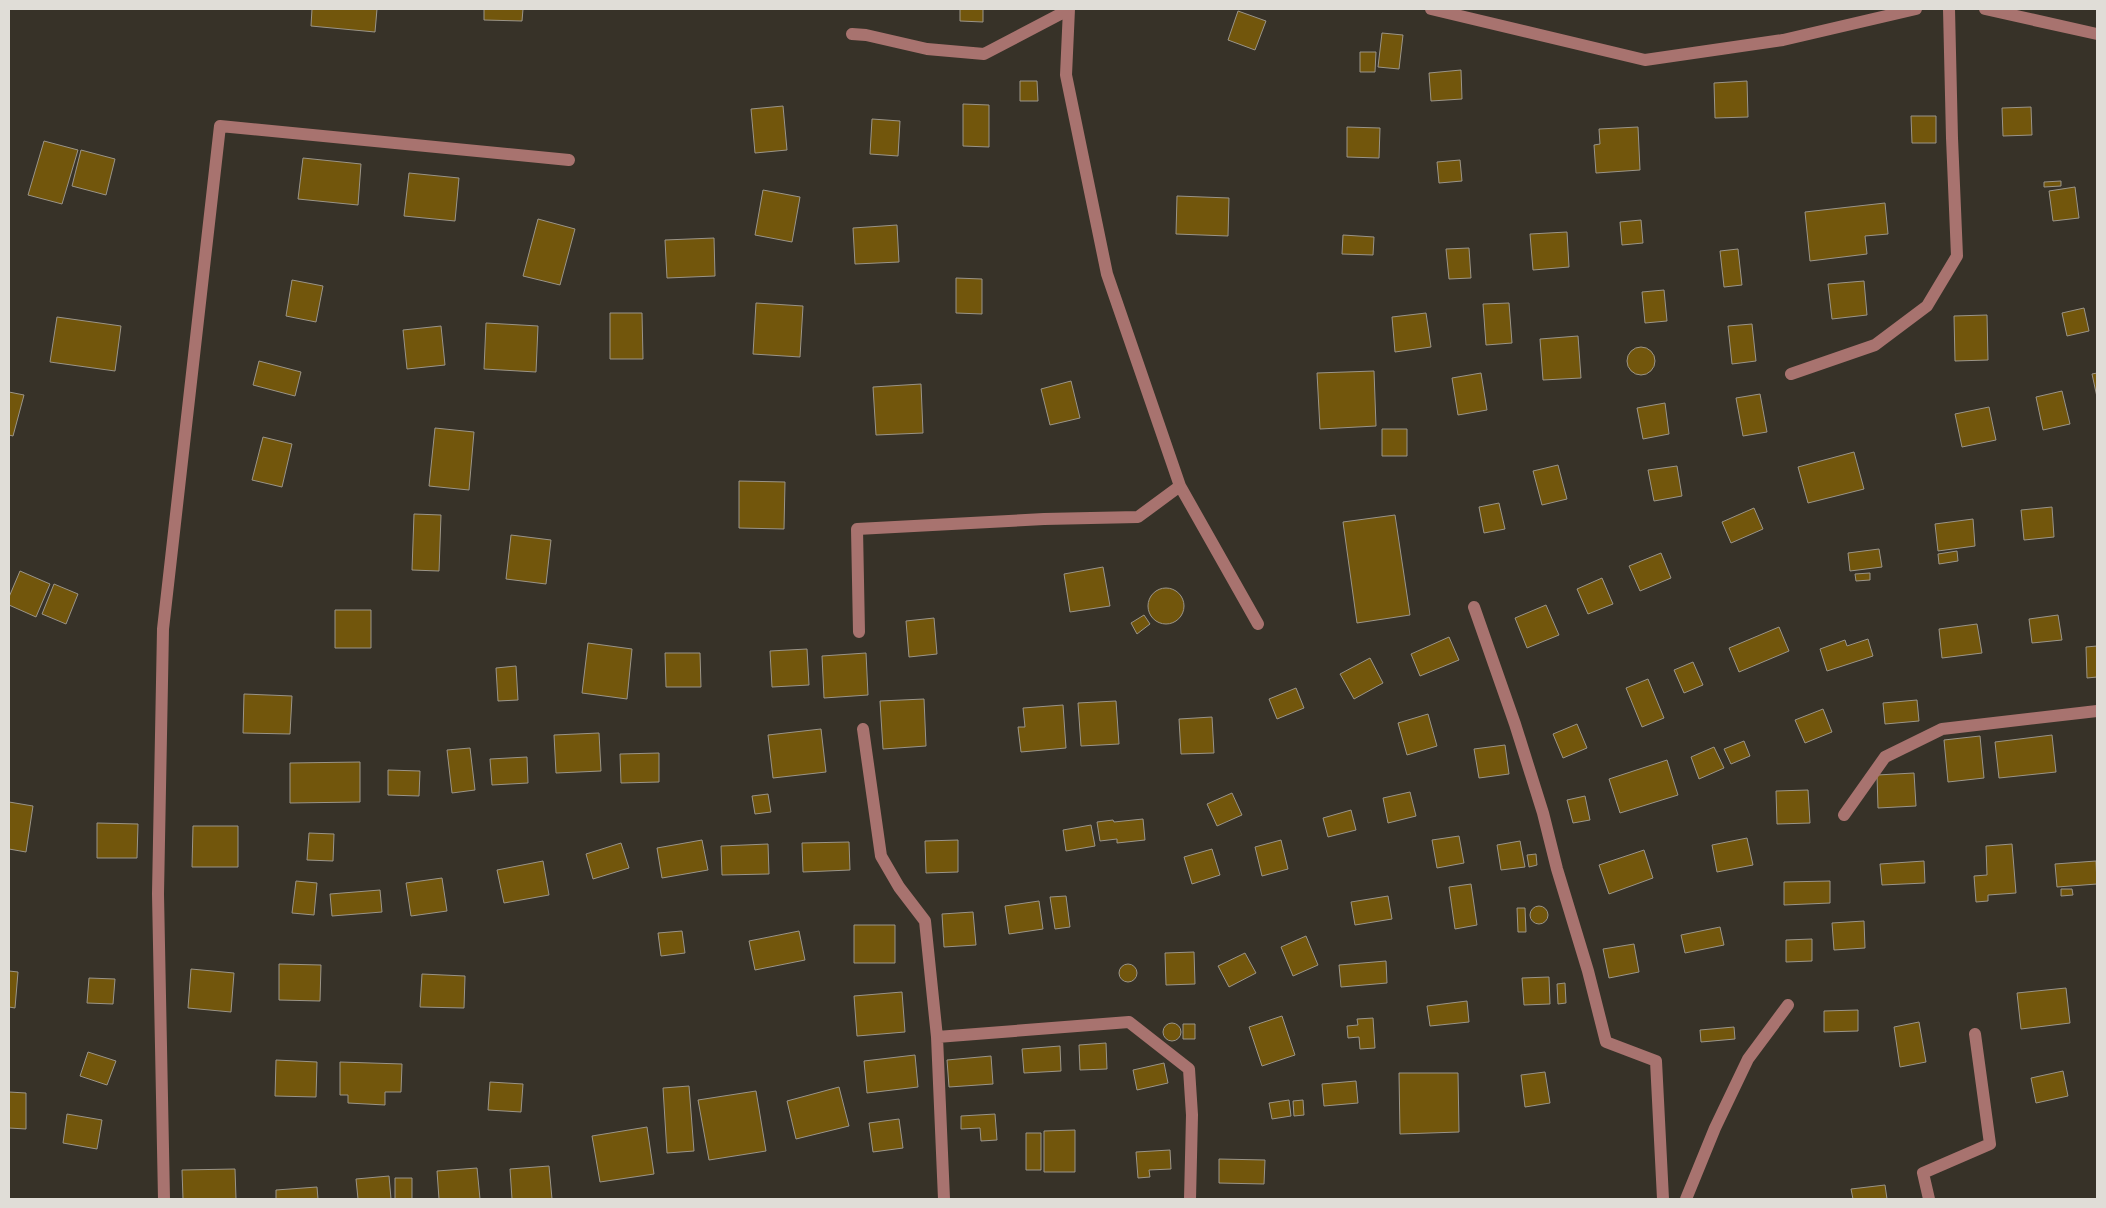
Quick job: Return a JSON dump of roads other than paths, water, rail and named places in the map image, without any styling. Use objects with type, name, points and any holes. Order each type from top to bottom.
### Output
[{"type":"street","points":[[1431,9],[1644,60],[1783,40],[1916,9]]},
{"type":"street","points":[[1791,374],[1875,345],[1927,306],[1957,256],[1949,9]]},
{"type":"street","points":[[1984,9],[2097,34]]},
{"type":"street","points":[[852,34],[866,35],[927,49],[984,54],[1069,10]]},
{"type":"street","points":[[1069,10],[1066,75],[1107,274],[1180,486],[1258,624]]},
{"type":"street","points":[[164,1199],[158,894],[163,629],[220,126],[569,160]]},
{"type":"street","points":[[859,632],[857,528],[1044,519],[1138,518],[1180,486]]},
{"type":"street","points":[[1474,607],[1543,813],[1606,1042],[1656,1062],[1663,1199]]},
{"type":"street","points":[[1844,815],[1885,757],[1942,729],[2097,711]]},
{"type":"street","points":[[863,729],[881,856],[899,887],[925,921],[937,1038],[944,1199]]},
{"type":"street","points":[[1686,1199],[1715,1128],[1748,1059],[1788,1005]]},
{"type":"street","points":[[937,1038],[1129,1022],[1188,1069],[1192,1115],[1190,1199]]},
{"type":"street","points":[[1929,1199],[1923,1173],[1990,1144],[1975,1034]]}]
